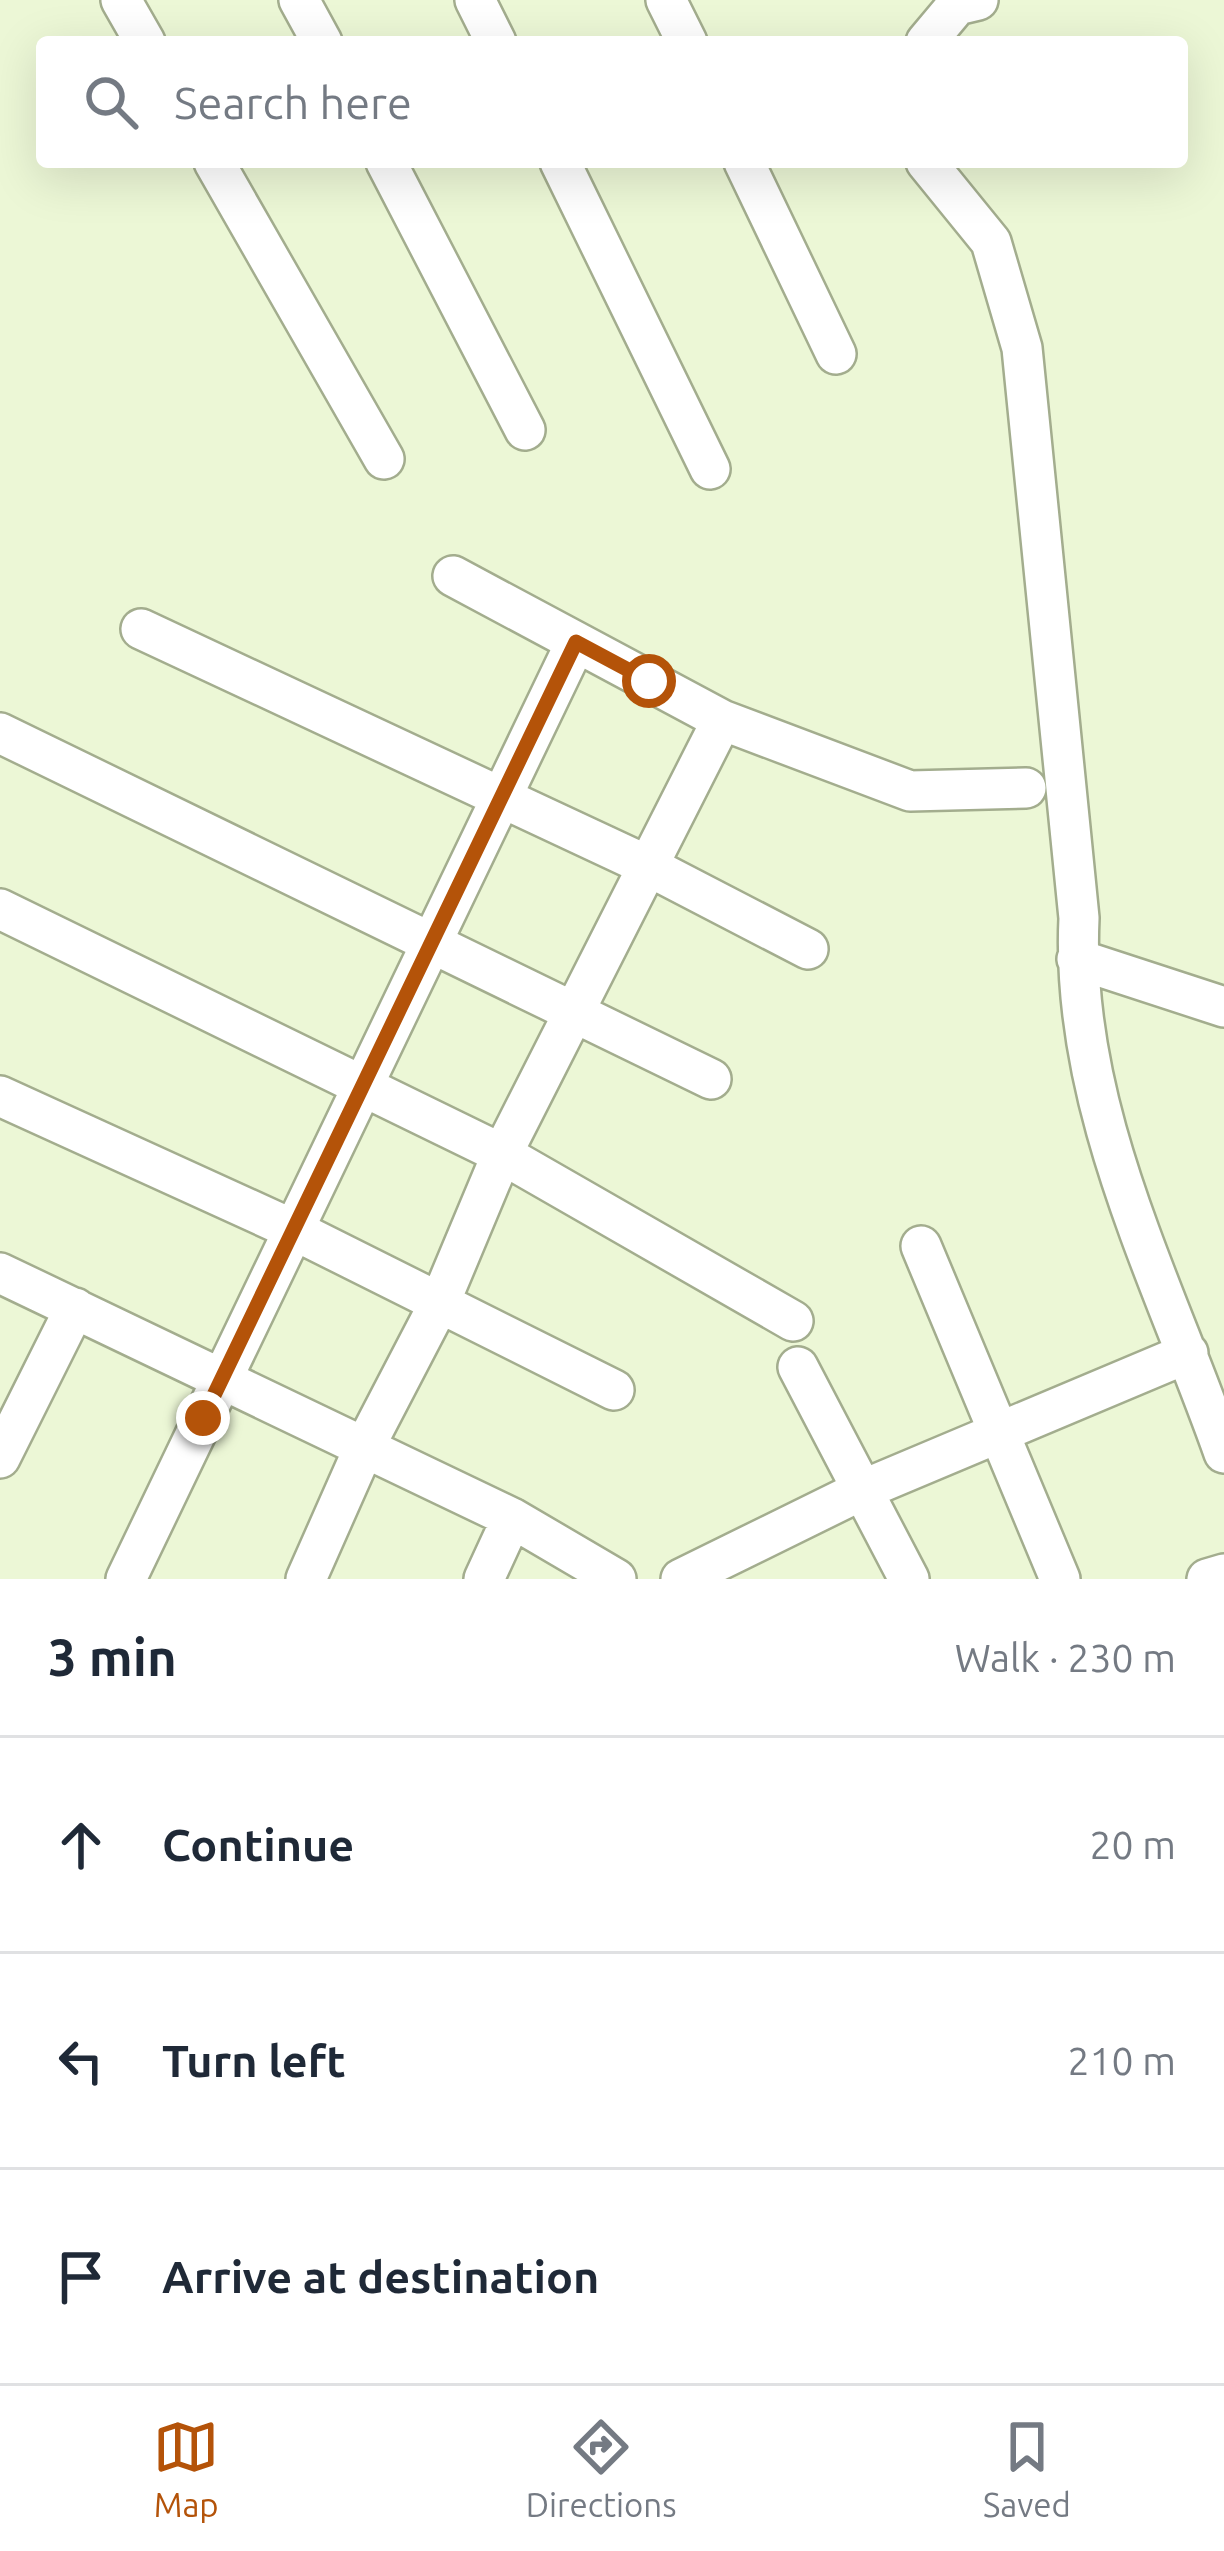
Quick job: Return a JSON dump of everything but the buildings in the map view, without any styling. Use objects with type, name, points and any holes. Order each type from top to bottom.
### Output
[{"type":"street","points":[[121,0],[142,36]]},
{"type":"street","points":[[299,0],[319,36]]},
{"type":"street","points":[[475,0],[493,36]]},
{"type":"street","points":[[666,0],[684,36]]},
{"type":"street","points":[[932,36],[964,2]]},
{"type":"street","points":[[217,168],[384,459]]},
{"type":"street","points":[[389,168],[525,430]]},
{"type":"street","points":[[563,168],[710,469]]},
{"type":"street","points":[[747,168],[836,354]]},
{"type":"street","points":[[931,168],[991,242],[1022,348],[1078,918],[1077,959],[1108,1150],[1203,1367],[1224,1454]]},
{"type":"street","points":[[453,577],[722,720],[910,791],[1026,788]]},
{"type":"street","points":[[141,629],[646,865],[808,949]]},
{"type":"street","points":[[126,1579],[576,642]]},
{"type":"street","points":[[306,1579],[364,1448],[440,1303],[502,1154],[722,720]]},
{"type":"street","points":[[0,733],[711,1079]]},
{"type":"street","points":[[0,909],[363,1082],[502,1154],[793,1321]]},
{"type":"street","points":[[1077,959],[1224,1006]]},
{"type":"street","points":[[0,1096],[295,1230],[614,1390]]},
{"type":"street","points":[[921,1246],[1060,1579]]},
{"type":"street","points":[[0,1273],[512,1518],[616,1579]]},
{"type":"street","points":[[0,1458],[75,1308]]},
{"type":"street","points":[[798,1367],[909,1579]]},
{"type":"street","points":[[681,1579],[860,1491],[996,1434],[1203,1367]]},
{"type":"street","points":[[484,1579],[512,1518]]},
{"type":"street","points":[[1207,1579],[1224,1574]]},
{"type":"route","points":[[203,1418],[576,642],[649,681]]}]
